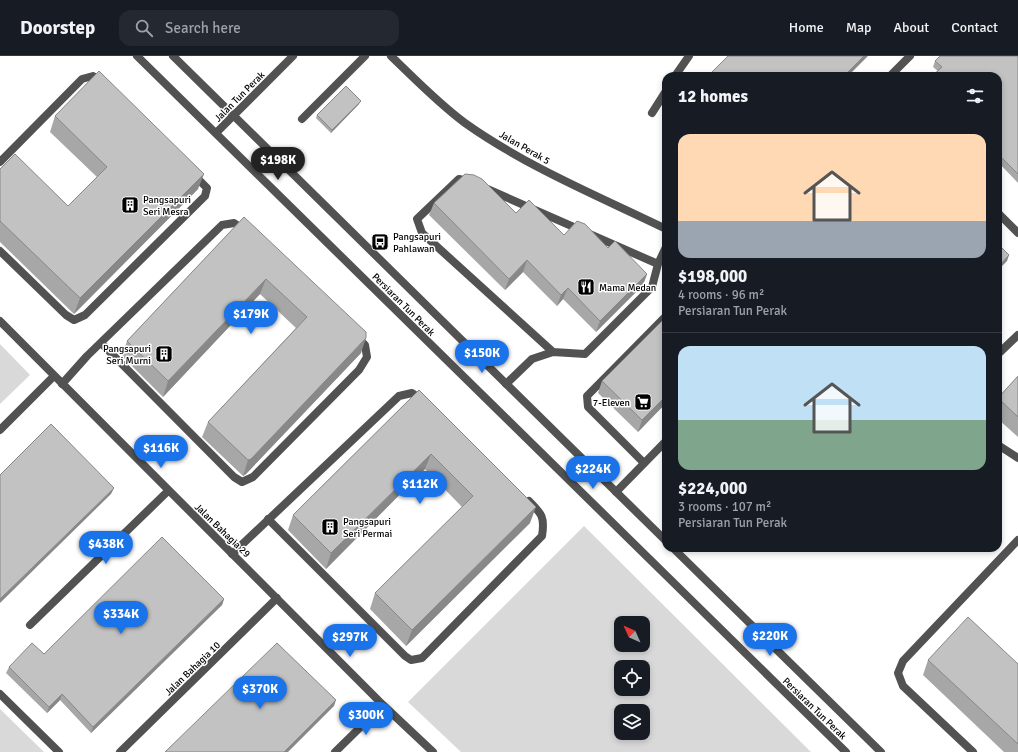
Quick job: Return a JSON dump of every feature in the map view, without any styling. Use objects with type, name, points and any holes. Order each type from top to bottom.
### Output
[{"type":"street","name":"Persiaran Tun Perak","points":[[137,56],[846,752]]},
{"type":"street","name":"Persiaran Tun Perak","points":[[173,56],[662,537]]},
{"type":"street","name":"Jalan Tun Perak","points":[[216,133],[293,56]]},
{"type":"street","points":[[302,119],[365,56]]},
{"type":"street","name":"Jalan Perak 5","points":[[391,56],[432,96],[466,123],[536,166],[662,226]]},
{"type":"street","points":[[678,72],[689,56]]},
{"type":"street","points":[[894,72],[910,56]]},
{"type":"street","points":[[0,162],[82,79],[93,76],[108,88]]},
{"type":"street","points":[[652,114],[662,98]]},
{"type":"street","points":[[0,251],[66,315],[74,320],[85,314],[205,196],[207,188],[185,166]]},
{"type":"street","points":[[553,352],[422,233],[417,218],[459,179],[471,181],[658,264]]},
{"type":"street","points":[[1002,217],[1018,233]]},
{"type":"street","points":[[62,384],[101,343],[222,226],[234,223],[251,236]]},
{"type":"street","points":[[506,384],[532,359],[553,352],[585,354],[652,287],[658,264],[662,256]]},
{"type":"street","points":[[644,463],[588,407],[587,396],[662,320]]},
{"type":"street","name":"Jalan Bahagia 29","points":[[0,321],[168,491],[383,705],[433,752]]},
{"type":"street","points":[[101,343],[234,477],[242,482],[253,477],[359,370],[367,357],[365,345],[348,329]]},
{"type":"street","points":[[1002,350],[1018,335]]},
{"type":"street","points":[[0,430],[54,376]]},
{"type":"street","points":[[232,554],[399,396],[412,393],[428,406]]},
{"type":"street","points":[[616,492],[662,445]]},
{"type":"street","points":[[1002,448],[1018,458]]},
{"type":"street","points":[[30,625],[168,491]]},
{"type":"street","points":[[268,519],[411,660],[422,658],[542,536],[544,522],[540,511],[523,495]]},
{"type":"street","points":[[973,752],[903,686],[898,673],[903,661],[1018,540]]},
{"type":"street","name":"Persiaran Tun Perak","points":[[677,552],[881,752]]},
{"type":"street","name":"Jalan Bahagia 10","points":[[120,752],[277,598]]},
{"type":"street","points":[[2,698],[59,752]]},
{"type":"street","points":[[335,752],[383,705]]},
{"type":"shaded area","points":[[0,344],[30,375],[0,404]]},
{"type":"shaded area","points":[[584,526],[811,752],[461,752],[408,702]]},
{"type":"shaded area","points":[[0,709],[44,752],[0,752]]},
{"type":"building","points":[[728,56],[864,56],[848,72],[712,72]]},
{"type":"building","points":[[940,56],[1018,56],[1018,174],[1002,158],[1002,72],[936,72],[942,67],[935,61]]},
{"type":"building","name":"Pangsapuri Seri Mesra","points":[[99,71],[204,174],[80,298],[0,221],[0,169],[15,154],[68,206],[107,167],[55,116]]},
{"type":"building","points":[[346,86],[361,101],[332,130],[317,115]]},
{"type":"building","points":[[465,174],[474,175],[482,179],[516,213],[529,200],[564,235],[577,221],[585,224],[608,248],[615,241],[647,274],[600,321],[568,288],[561,295],[527,260],[509,279],[434,203]]},
{"type":"building","name":"Pangsapuri Seri Murni","points":[[244,217],[366,332],[366,338],[251,459],[248,460],[208,422],[307,317],[266,279],[168,381],[127,341]]},
{"type":"building","points":[[1002,248],[1009,255],[1002,263]]},
{"type":"building","points":[[662,321],[662,400],[642,420],[602,381]]},
{"type":"building","points":[[1018,376],[1018,417],[1002,402],[1002,394]]},
{"type":"building","name":"Pangsapuri Seri Permai","points":[[419,390],[536,507],[412,630],[375,593],[473,496],[431,454],[331,553],[293,515]]},
{"type":"building","points":[[51,424],[114,488],[0,599],[0,475]]},
{"type":"building","points":[[162,537],[224,599],[93,727],[62,694],[49,707],[9,667],[32,643],[44,654]]},
{"type":"building","points":[[968,617],[1018,664],[1018,744],[928,660]]},
{"type":"building","points":[[277,643],[336,700],[284,752],[165,752]]},
{"type":"place","name":"Pangsapuri Seri Mesra","points":[[130,205]]},
{"type":"place","name":"Pangsapuri Pahlawan","points":[[380,242]]},
{"type":"place","name":"Mama Medan","points":[[586,287]]},
{"type":"place","name":"Pangsapuri Seri Murni","points":[[164,354]]},
{"type":"place","name":"7-Eleven","points":[[643,402]]},
{"type":"place","name":"Pangsapuri Seri Permai","points":[[330,527]]}]
